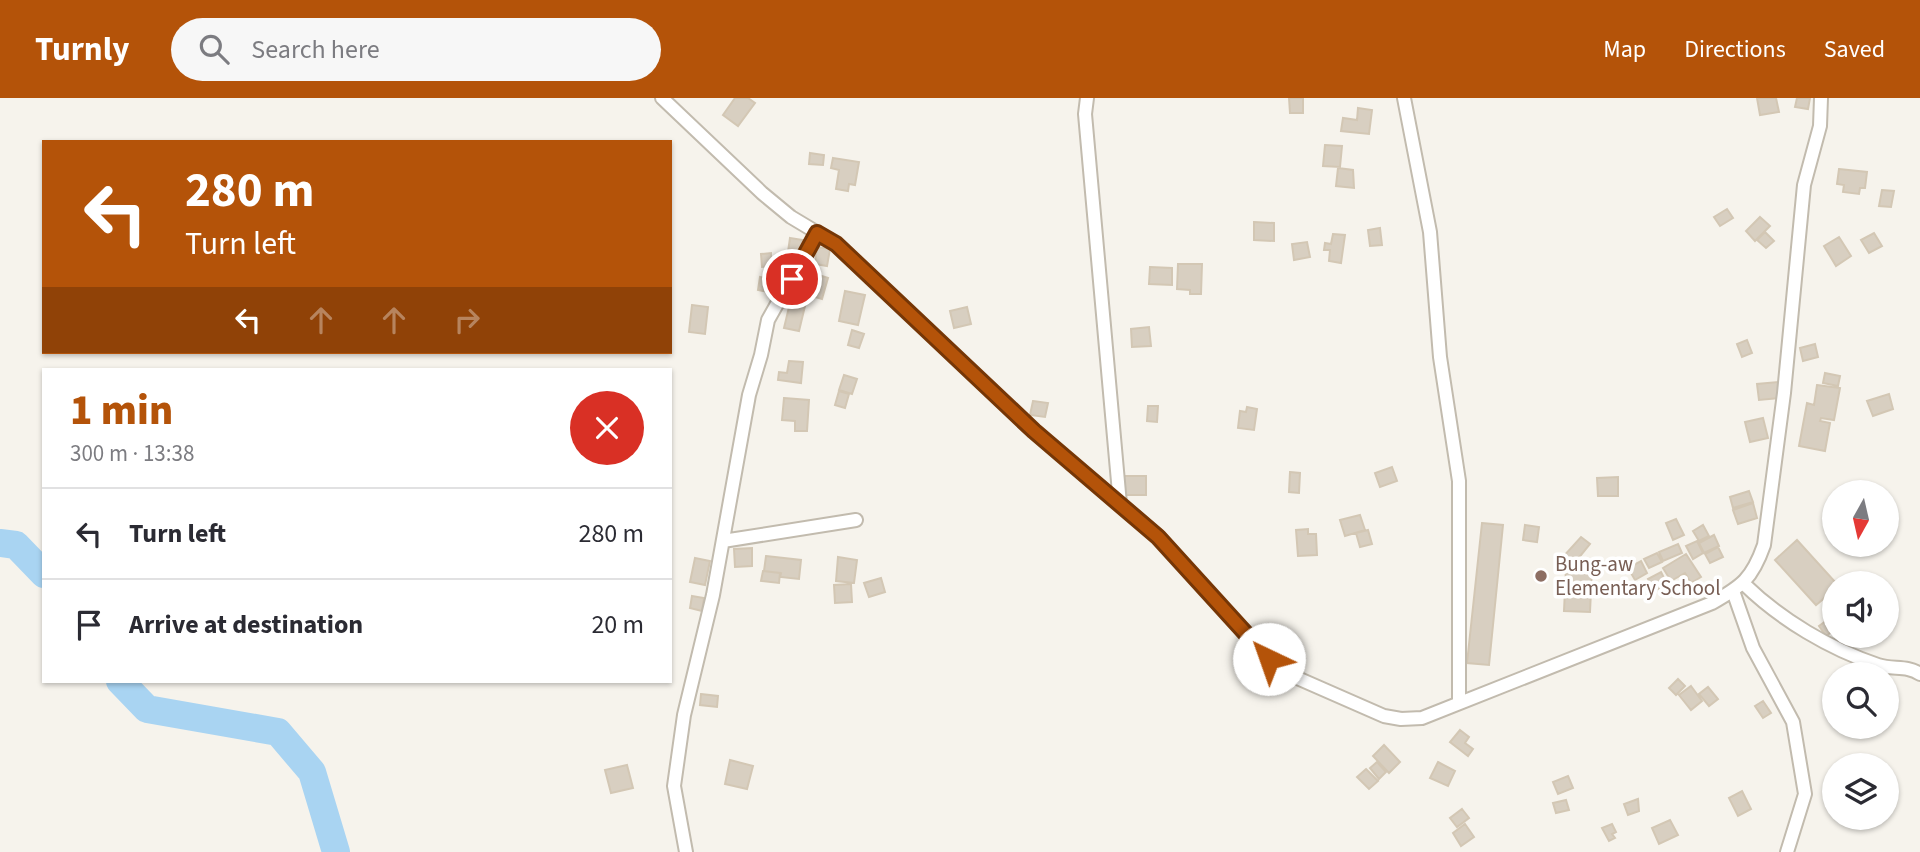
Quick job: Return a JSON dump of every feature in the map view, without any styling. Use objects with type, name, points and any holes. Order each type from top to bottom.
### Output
[{"type":"street","points":[[662,98],[762,193],[791,217],[836,244],[1034,431],[1158,537],[1269,659],[1295,677],[1384,716],[1401,719],[1422,718],[1459,701],[1712,603],[1739,588],[1758,563],[1764,545],[1784,393],[1804,185],[1820,127],[1821,98]]},
{"type":"street","points":[[1087,98],[1085,114],[1120,504]]},
{"type":"street","points":[[1404,98],[1430,232],[1440,357],[1459,481],[1459,701]]},
{"type":"street","points":[[686,852],[674,786],[684,715],[723,541],[749,396],[768,320],[817,233]]},
{"type":"street","points":[[723,541],[856,520]]},
{"type":"street","points":[[1739,588],[1827,643],[1881,667],[1912,669],[1920,674]]},
{"type":"street","points":[[1739,588],[1753,648],[1793,722],[1805,794],[1787,852]]},
{"type":"building","points":[[735,98],[748,98],[755,103],[738,126],[723,115]]},
{"type":"building","points":[[1289,98],[1303,98],[1303,113],[1290,113]]},
{"type":"building","points":[[1757,98],[1776,98],[1779,112],[1760,115]]},
{"type":"building","points":[[1797,98],[1810,98],[1808,109],[1795,107]]},
{"type":"building","points":[[1358,108],[1372,110],[1369,134],[1341,131],[1343,118],[1357,120]]},
{"type":"building","points":[[1325,145],[1342,146],[1340,167],[1323,166]]},
{"type":"building","points":[[810,153],[824,155],[823,165],[809,164]]},
{"type":"building","points":[[833,158],[859,162],[855,185],[849,184],[848,191],[836,189],[839,170],[831,168]]},
{"type":"building","points":[[1338,168],[1353,170],[1354,188],[1336,186]]},
{"type":"building","points":[[1839,169],[1867,172],[1865,188],[1860,188],[1859,194],[1843,192],[1844,185],[1837,184]]},
{"type":"building","points":[[1882,190],[1894,191],[1891,207],[1879,206]]},
{"type":"building","points":[[1727,209],[1733,218],[1720,226],[1714,217]]},
{"type":"building","points":[[1760,217],[1770,226],[1755,241],[1746,231]]},
{"type":"building","points":[[1254,222],[1274,223],[1274,241],[1254,240]]},
{"type":"building","points":[[1380,228],[1382,245],[1370,246],[1368,230]]},
{"type":"building","points":[[1765,232],[1774,241],[1766,248],[1757,240]]},
{"type":"building","points":[[1874,233],[1882,246],[1869,253],[1861,240]]},
{"type":"building","points":[[1333,234],[1345,235],[1341,263],[1329,261],[1330,250],[1324,250],[1325,243],[1331,244]]},
{"type":"building","points":[[1839,237],[1851,256],[1836,266],[1824,246]]},
{"type":"building","points":[[790,238],[803,240],[801,254],[788,252]]},
{"type":"building","points":[[1307,242],[1310,257],[1294,260],[1292,244]]},
{"type":"building","points":[[817,247],[830,249],[827,266],[815,264]]},
{"type":"building","points":[[771,253],[771,266],[762,267],[761,254]]},
{"type":"building","points":[[1178,264],[1202,264],[1201,294],[1190,294],[1190,290],[1177,289]]},
{"type":"building","points":[[1150,267],[1172,268],[1172,285],[1149,284]]},
{"type":"building","points":[[812,273],[828,278],[822,299],[805,294]]},
{"type":"building","points":[[760,277],[776,280],[774,293],[758,290]]},
{"type":"building","points":[[845,291],[865,295],[858,325],[839,321]]},
{"type":"building","points":[[790,303],[805,306],[799,331],[784,328]]},
{"type":"building","points":[[692,305],[708,307],[705,334],[689,332]]},
{"type":"building","points":[[967,307],[971,324],[954,328],[950,311]]},
{"type":"building","points":[[1149,327],[1151,346],[1132,347],[1131,329]]},
{"type":"building","points":[[852,330],[864,334],[859,348],[848,345]]},
{"type":"building","points":[[1747,340],[1752,353],[1742,357],[1737,344]]},
{"type":"building","points":[[1815,344],[1818,357],[1803,361],[1800,348]]},
{"type":"building","points":[[789,361],[803,362],[801,383],[778,380],[779,372],[787,373]]},
{"type":"building","points":[[1825,373],[1840,376],[1838,386],[1823,383]]},
{"type":"building","points":[[844,375],[857,379],[852,394],[839,390]]},
{"type":"building","points":[[1778,382],[1779,398],[1759,400],[1757,384]]},
{"type":"building","points":[[1817,385],[1840,388],[1834,420],[1821,418],[1820,421],[1830,423],[1825,451],[1799,446],[1807,403],[1814,405]]},
{"type":"building","points":[[839,391],[849,394],[845,408],[835,405]]},
{"type":"building","points":[[1889,394],[1893,409],[1873,416],[1867,401]]},
{"type":"building","points":[[784,398],[809,400],[807,431],[795,431],[795,421],[782,420]]},
{"type":"building","points":[[1033,401],[1048,403],[1045,417],[1030,415]]},
{"type":"building","points":[[1148,406],[1158,406],[1157,422],[1147,421]]},
{"type":"building","points":[[1247,407],[1257,409],[1254,430],[1238,428],[1240,411],[1246,412]]},
{"type":"building","points":[[1763,418],[1768,438],[1750,442],[1745,422]]},
{"type":"building","points":[[1392,467],[1397,481],[1380,487],[1375,473]]},
{"type":"building","points":[[1290,472],[1300,473],[1299,493],[1289,492]]},
{"type":"building","points":[[1124,476],[1146,476],[1146,495],[1124,495]]},
{"type":"building","points":[[1618,477],[1618,496],[1598,496],[1597,478]]},
{"type":"building","points":[[1749,491],[1753,502],[1733,508],[1730,497]]},
{"type":"building","points":[[1753,503],[1757,518],[1738,524],[1733,510]]},
{"type":"building","points":[[1360,515],[1365,530],[1345,536],[1340,520]]},
{"type":"building","points":[[1676,519],[1684,535],[1673,540],[1666,523]]},
{"type":"building","points":[[1482,523],[1503,525],[1489,665],[1467,663]]},
{"type":"building","points":[[1525,525],[1539,527],[1537,542],[1523,540]]},
{"type":"building","points":[[1703,525],[1709,536],[1699,541],[1693,531]]},
{"type":"building","points":[[1308,529],[1308,534],[1316,534],[1317,555],[1298,556],[1296,530]]},
{"type":"building","points":[[1368,530],[1372,544],[1360,547],[1356,533]]},
{"type":"building","points":[[1714,535],[1719,546],[1704,553],[1699,543]]},
{"type":"building","points":[[1581,537],[1590,544],[1573,565],[1563,557]]},
{"type":"building","points":[[1797,540],[1825,571],[1822,571],[1822,600],[1816,605],[1775,560]]},
{"type":"building","points":[[1697,541],[1703,553],[1693,559],[1686,546]]},
{"type":"building","points":[[1678,544],[1682,553],[1663,561],[1659,552]]},
{"type":"building","points":[[1718,547],[1723,557],[1710,563],[1705,554]]},
{"type":"building","points":[[752,548],[752,566],[735,567],[734,549]]},
{"type":"building","points":[[1657,553],[1662,562],[1649,568],[1644,559]]},
{"type":"building","points":[[1686,554],[1701,577],[1691,583],[1685,573],[1671,581],[1663,568]]},
{"type":"building","points":[[766,556],[801,560],[799,579],[780,577],[781,573],[764,571]]},
{"type":"building","points":[[838,557],[857,560],[854,583],[836,581]]},
{"type":"building","points":[[695,558],[710,561],[705,585],[690,582]]},
{"type":"building","points":[[1641,561],[1647,573],[1635,580],[1628,568]]},
{"type":"building","points":[[1566,568],[1592,569],[1590,612],[1564,611]]},
{"type":"building","points":[[763,571],[780,573],[779,583],[761,581]]},
{"type":"building","points":[[1661,572],[1667,584],[1654,591],[1648,579]]},
{"type":"building","points":[[881,578],[885,592],[869,597],[864,583]]},
{"type":"building","points":[[851,584],[852,602],[835,603],[834,585]]},
{"type":"building","points":[[692,596],[704,598],[702,611],[690,608]]},
{"type":"building","points":[[1678,679],[1685,686],[1676,695],[1669,688]]},
{"type":"building","points":[[1691,686],[1702,701],[1691,710],[1679,695]]},
{"type":"building","points":[[1708,687],[1718,699],[1709,706],[1699,694]]},
{"type":"building","points":[[701,694],[718,696],[717,707],[700,705]]},
{"type":"building","points":[[1763,701],[1771,713],[1763,718],[1755,706]]},
{"type":"building","points":[[1460,730],[1469,737],[1465,743],[1473,749],[1468,756],[1450,742]]},
{"type":"building","points":[[1384,745],[1400,762],[1389,773],[1373,756]]},
{"type":"building","points":[[730,760],[753,766],[747,789],[725,784]]},
{"type":"building","points":[[1377,762],[1386,772],[1379,779],[1370,768]]},
{"type":"building","points":[[1438,762],[1455,771],[1448,786],[1430,778]]},
{"type":"building","points":[[627,765],[633,788],[611,793],[605,770]]},
{"type":"building","points":[[1366,769],[1378,781],[1369,789],[1357,777]]},
{"type":"building","points":[[1568,776],[1573,788],[1558,794],[1553,782]]},
{"type":"building","points":[[1742,791],[1751,809],[1738,816],[1729,798]]},
{"type":"building","points":[[1638,799],[1639,811],[1628,815],[1624,804]]},
{"type":"building","points":[[1566,800],[1569,810],[1556,813],[1553,803]]},
{"type":"building","points":[[1462,809],[1469,818],[1457,827],[1450,818]]},
{"type":"building","points":[[1670,820],[1678,835],[1659,844],[1652,828]]},
{"type":"building","points":[[1465,824],[1474,837],[1461,846],[1453,833]]},
{"type":"building","points":[[1612,824],[1616,832],[1612,834],[1615,838],[1609,841],[1602,828]]},
{"type":"waterway","points":[[0,543],[16,545],[42,572]]},
{"type":"waterway","points":[[122,683],[147,709],[278,732],[312,772],[336,852]]},
{"type":"place","name":"Bung-aw Elementary School","points":[[1541,576]]},
{"type":"route","points":[[792,279],[817,233],[836,244],[1034,431],[1158,537],[1269,659]]}]
